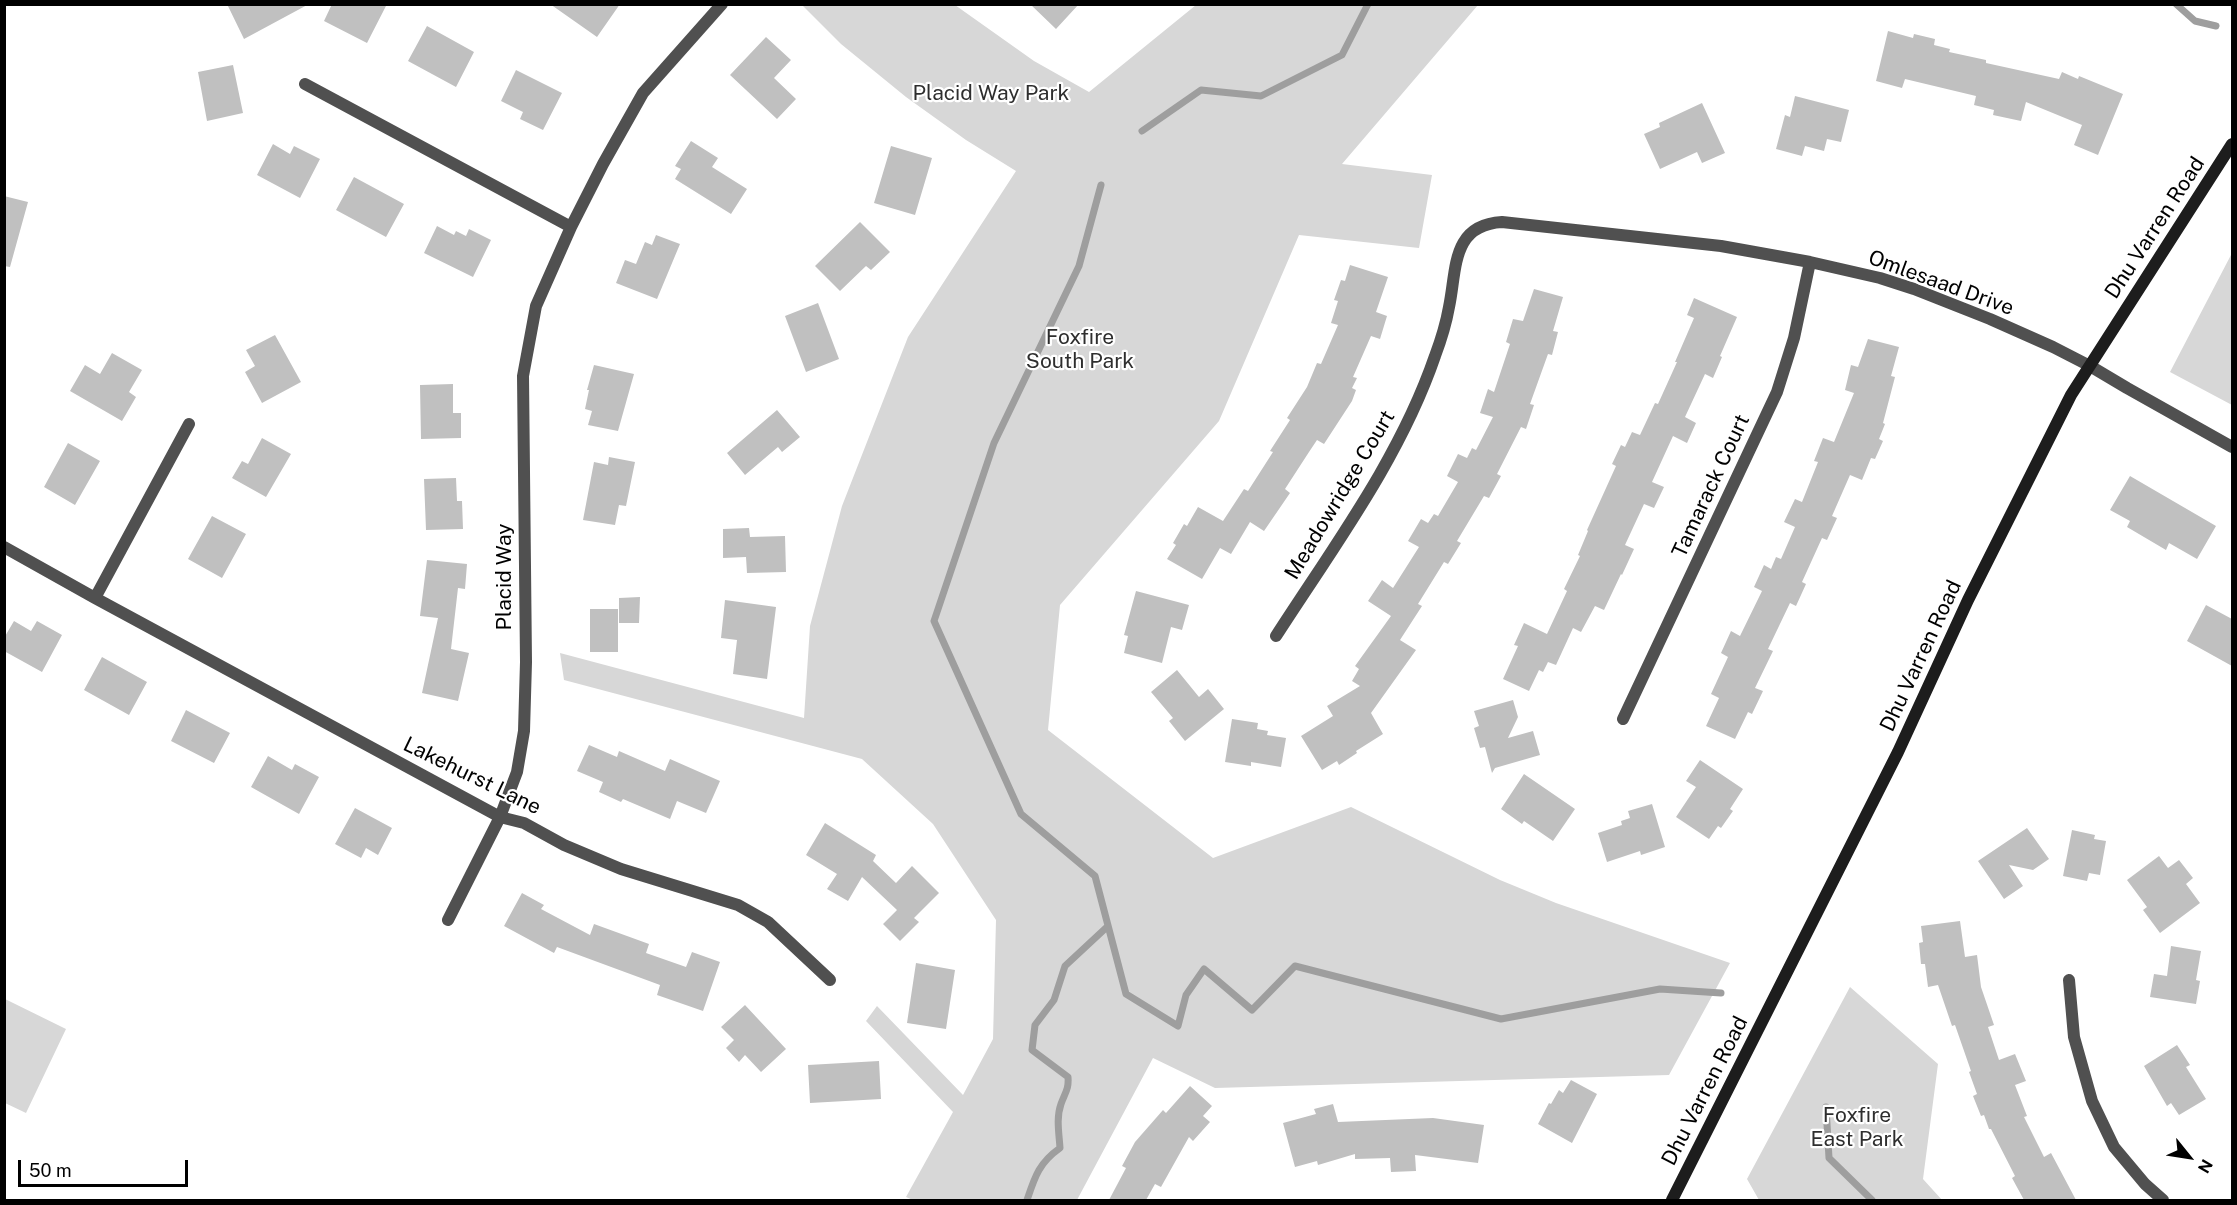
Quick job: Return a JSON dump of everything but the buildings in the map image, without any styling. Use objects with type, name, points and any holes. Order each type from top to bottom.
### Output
[{"type":"main road","name":"Dhu Varren Road","points":[[1672,1200],[1898,752],[1978,580],[2071,395],[2232,144]]},
{"type":"street","name":"Placid Way","points":[[448,920],[500,817],[517,772],[524,731],[526,662],[523,376],[536,306],[571,227],[643,93],[722,4]]},
{"type":"street","points":[[305,84],[571,227]]},
{"type":"street","name":"Omlesaad Drive","points":[[1502,222],[1721,246],[1810,262],[1880,278],[1990,319],[2091,366],[2232,447]]},
{"type":"street","name":"Meadowridge Court","points":[[1276,636],[1382,471],[1403,433],[1435,356],[1449,309],[1458,254],[1463,242],[1473,230],[1481,225],[1502,222]]},
{"type":"street","name":"Tamarack Court","points":[[1623,719],[1777,392],[1794,338],[1810,262]]},
{"type":"street","points":[[95,598],[189,424]]},
{"type":"street","name":"Lakehurst Lane","points":[[4,547],[500,817],[524,823],[564,845],[621,869],[738,905],[768,922],[830,980]]},
{"type":"street","points":[[2069,980],[2074,1037],[2092,1101],[2114,1147],[2145,1184],[2163,1200]]},
{"type":"green space","name":"Foxfire South Park","points":[[802,5],[955,5],[1034,61],[1089,92],[1196,5],[1478,5],[1342,164],[1432,175],[1419,248],[1299,235],[1219,421],[1060,605],[1048,730],[1213,858],[1351,807],[1500,880],[1556,903],[1730,963],[1669,1075],[1215,1088],[1153,1058],[1077,1200],[913,1200],[906,1197],[953,1112],[866,1021],[877,1006],[963,1095],[993,1039],[996,920],[933,824],[862,759],[564,680],[560,653],[804,718],[810,626],[842,506],[908,337],[1016,171],[966,140],[906,97],[841,44]]},
{"type":"green space","points":[[2232,253],[2232,405],[2170,372]]},
{"type":"green space","name":"Foxfire East Park","points":[[1850,987],[1938,1064],[1923,1179],[1942,1200],[1759,1200],[1747,1179]]},
{"type":"green space","points":[[5,999],[66,1029],[26,1113],[5,1103]]},
{"type":"waterway","points":[[1142,131],[1201,90],[1261,96],[1342,55],[1368,4]]},
{"type":"waterway","points":[[2176,4],[2195,21],[2216,26]]},
{"type":"waterway","points":[[1101,185],[1079,266],[994,443],[934,621],[1021,814],[1095,876],[1126,994],[1178,1026],[1186,995],[1204,969],[1252,1010],[1295,966],[1501,1019],[1660,989],[1721,993]]},
{"type":"waterway","points":[[1027,1200],[1039,1171],[1047,1159],[1060,1148],[1059,1115],[1068,1081],[1068,1077],[1032,1050],[1035,1025],[1054,1000],[1065,966],[1108,926]]},
{"type":"waterway","points":[[1826,1107],[1829,1158],[1872,1200]]},
{"type":"park label","name":"Placid Way Park","points":[[991,94]]}]
